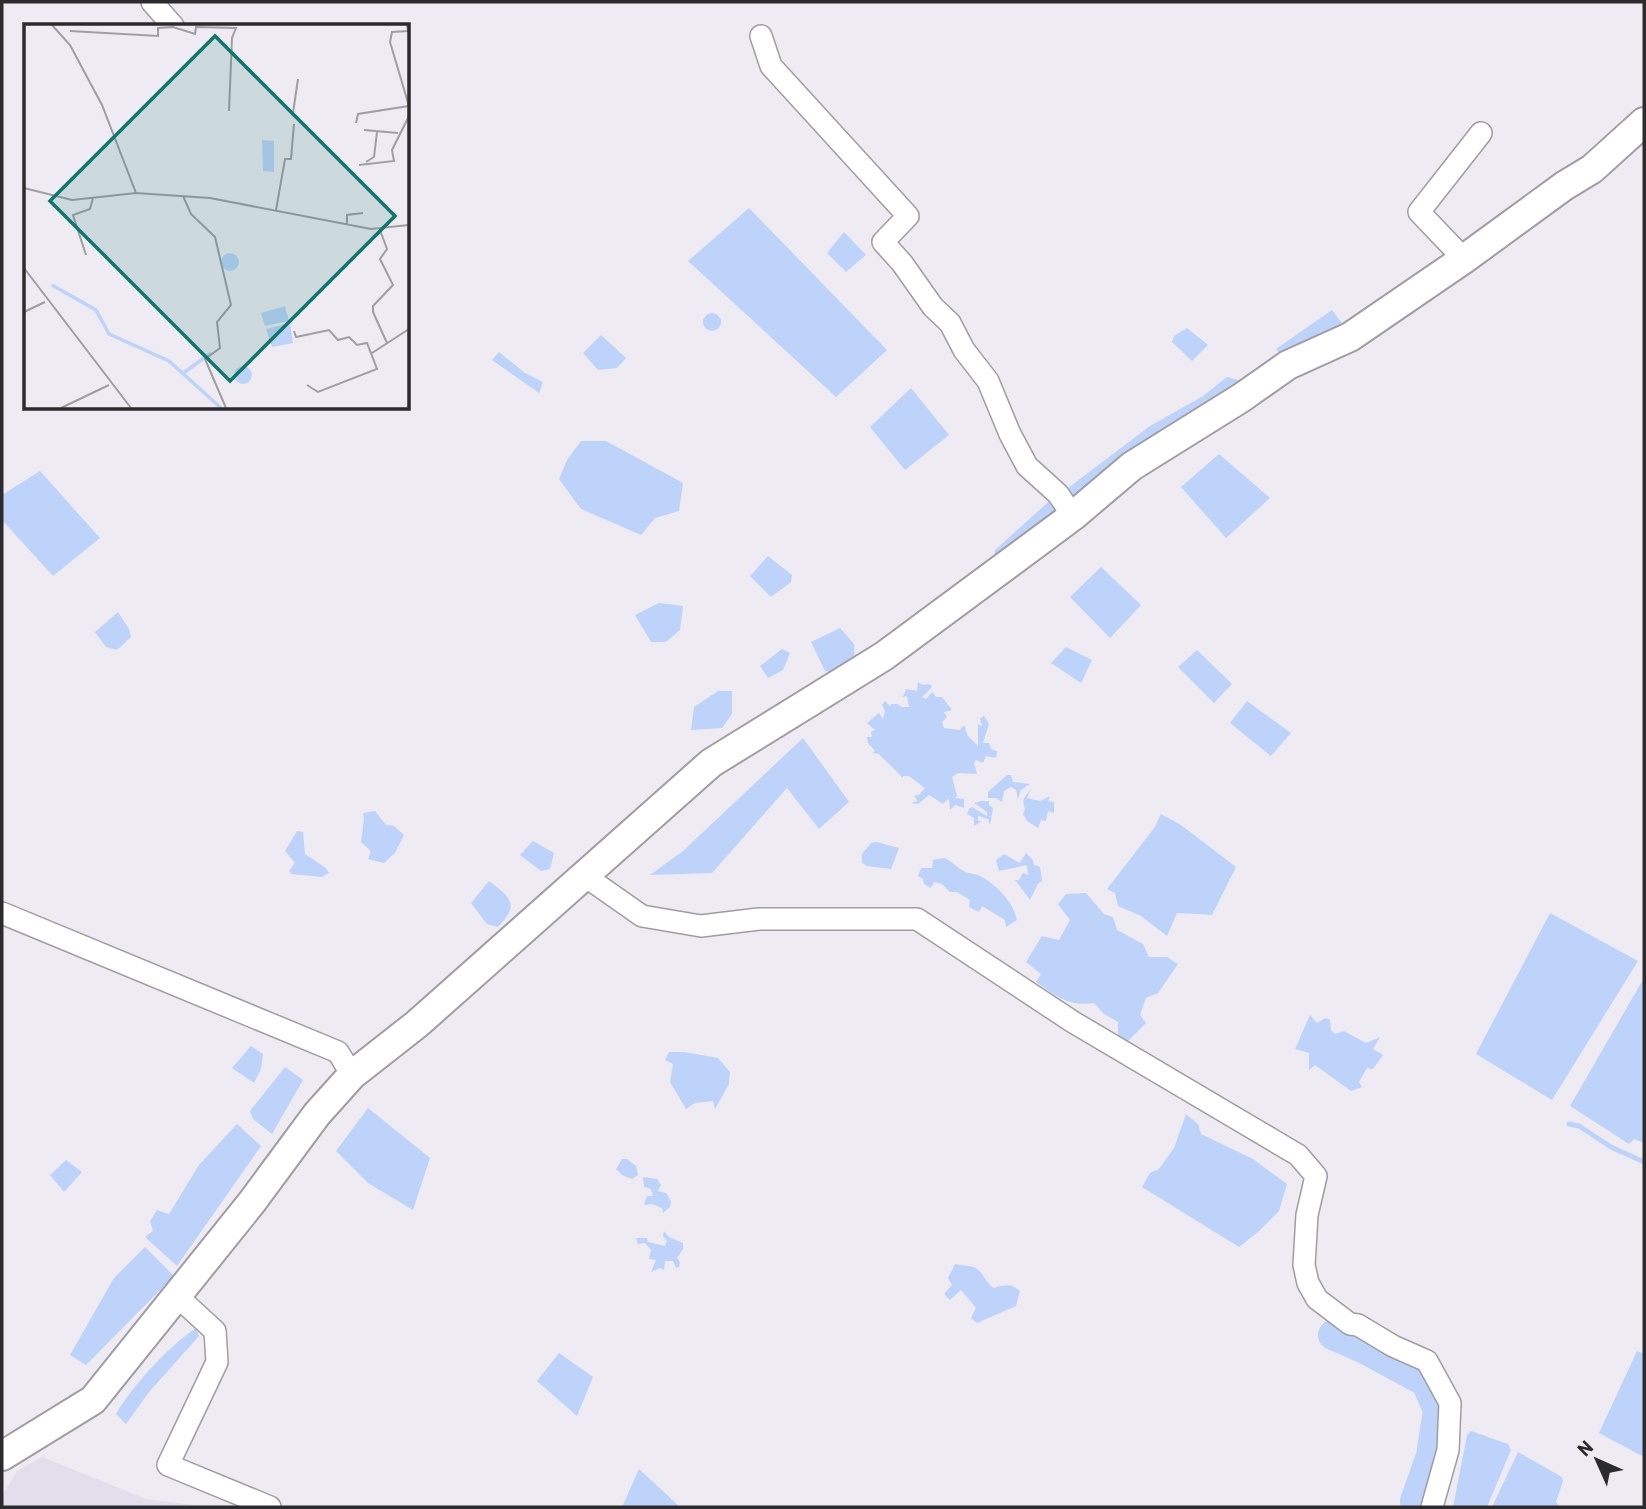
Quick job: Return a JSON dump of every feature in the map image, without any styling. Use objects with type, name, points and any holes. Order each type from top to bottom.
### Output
[{"type":"main road","points":[[2,1456],[93,1400],[178,1297],[317,1114],[352,1075],[417,1024],[712,763],[884,656],[1073,516],[1132,466],[1241,398],[1288,365],[1350,337],[1592,169],[1642,130]]},
{"type":"street","points":[[152,2],[171,24]]},
{"type":"street","points":[[761,36],[771,66],[908,216],[883,242],[902,263],[933,307],[950,323],[964,350],[988,381],[1010,434],[1027,466],[1058,494],[1073,516]]},
{"type":"street","points":[[1464,259],[1419,212],[1480,133]]},
{"type":"street","points":[[585,876],[642,916],[701,926],[759,919],[917,919],[1073,1022],[1298,1155],[1316,1176],[1307,1216],[1304,1265],[1308,1283],[1317,1299],[1350,1324],[1358,1325],[1393,1346],[1427,1361],[1450,1403],[1448,1450],[1432,1507]]},
{"type":"street","points":[[2,913],[338,1052],[352,1075]]},
{"type":"street","points":[[178,1297],[215,1331],[217,1362],[168,1465],[270,1507]]},
{"type":"shaded area","points":[[42,1457],[146,1499],[209,1507],[2,1507],[2,1496],[17,1471]]},
{"type":"water","points":[[749,208],[887,350],[836,397],[688,261]]},
{"type":"water","points":[[844,232],[866,255],[846,272],[827,253]]},
{"type":"water","points":[[1332,310],[1344,326],[1288,364],[1276,349]]},
{"type":"water","points":[[712,313],[718,316],[721,322],[718,328],[712,331],[706,328],[703,322],[706,316]]},
{"type":"water","points":[[1187,328],[1208,345],[1192,361],[1172,342],[1174,336]]},
{"type":"water","points":[[601,335],[626,358],[617,368],[598,370],[583,353]]},
{"type":"water","points":[[499,352],[525,373],[543,382],[539,393],[492,360]]},
{"type":"water","points":[[1227,377],[1238,380],[1229,395],[1074,499],[1064,491],[1150,426],[1203,396]]},
{"type":"water","points":[[911,388],[949,435],[905,470],[870,427]]},
{"type":"water","points":[[581,441],[606,441],[683,483],[679,511],[655,518],[641,535],[581,509],[559,479],[567,460]]},
{"type":"water","points":[[1219,454],[1270,498],[1226,538],[1181,487]]},
{"type":"water","points":[[40,471],[100,538],[53,576],[2,520],[2,495]]},
{"type":"water","points":[[1057,494],[1065,505],[997,561],[994,551]]},
{"type":"water","points":[[768,556],[792,575],[791,582],[771,597],[750,576]]},
{"type":"water","points":[[1101,567],[1141,605],[1110,638],[1070,597]]},
{"type":"water","points":[[659,603],[683,606],[680,630],[666,642],[651,642],[635,615]]},
{"type":"water","points":[[118,612],[131,637],[117,650],[106,647],[95,632]]},
{"type":"water","points":[[840,628],[854,644],[855,663],[839,674],[825,671],[811,642]]},
{"type":"water","points":[[1066,647],[1092,660],[1081,683],[1051,663]]},
{"type":"water","points":[[782,649],[790,653],[783,670],[768,678],[760,666]]},
{"type":"water","points":[[1197,650],[1232,684],[1214,703],[1178,667]]},
{"type":"water","points":[[918,682],[923,685],[930,684],[932,687],[922,697],[926,699],[932,692],[936,697],[942,697],[952,710],[944,712],[947,717],[942,722],[944,728],[960,730],[964,725],[968,736],[978,746],[978,724],[982,726],[980,718],[984,716],[989,724],[983,743],[989,743],[991,749],[997,751],[996,758],[986,756],[983,763],[976,760],[974,763],[977,774],[958,773],[952,777],[957,796],[955,798],[964,799],[964,808],[955,805],[950,810],[948,799],[943,804],[929,795],[918,804],[911,803],[918,801],[914,796],[919,795],[925,788],[909,776],[903,778],[879,754],[872,753],[875,751],[868,743],[867,737],[872,737],[871,732],[875,730],[867,723],[879,713],[883,719],[885,711],[882,705],[885,701],[890,706],[897,704],[909,707],[907,696],[903,697],[906,689],[917,691]]},
{"type":"water","points":[[718,691],[732,691],[732,714],[722,728],[691,730],[694,707]]},
{"type":"water","points":[[1247,701],[1291,733],[1271,756],[1230,723]]},
{"type":"water","points":[[803,738],[849,802],[819,829],[787,788],[712,873],[650,875],[683,851]]},
{"type":"water","points":[[1007,775],[1011,775],[1013,782],[1030,784],[1021,790],[1018,799],[1016,790],[1011,787],[1004,791],[1002,802],[996,798],[988,798],[988,792]]},
{"type":"water","points":[[1031,789],[1027,798],[1040,801],[1050,796],[1048,801],[1054,802],[1054,813],[1048,811],[1046,821],[1041,820],[1038,828],[1027,821],[1023,814],[1025,796]]},
{"type":"water","points":[[989,801],[993,808],[990,825],[988,819],[978,816],[978,821],[982,821],[974,826],[974,818],[967,814],[972,807],[987,816],[987,812],[974,803]]},
{"type":"water","points":[[375,811],[386,825],[394,826],[404,835],[395,853],[384,863],[368,859],[371,851],[361,842],[363,813]]},
{"type":"water","points":[[1161,814],[1181,825],[1236,867],[1212,915],[1177,913],[1167,936],[1141,916],[1118,906],[1115,893],[1107,889],[1155,827]]},
{"type":"water","points":[[297,831],[303,832],[305,854],[329,873],[322,877],[292,874],[289,871],[295,863],[285,851]]},
{"type":"water","points":[[533,841],[554,853],[550,869],[541,871],[520,855]]},
{"type":"water","points":[[871,843],[899,848],[891,869],[862,863],[862,854]]},
{"type":"water","points":[[1026,853],[1034,865],[1040,867],[1042,881],[1030,900],[1015,880],[1019,880],[1023,873],[1028,875],[1027,865],[999,871],[996,860],[1004,854],[1020,863]]},
{"type":"water","points":[[944,858],[964,871],[984,878],[997,888],[1012,906],[1017,920],[1006,927],[1005,920],[982,906],[979,912],[969,907],[970,900],[957,892],[950,892],[942,884],[934,882],[931,888],[924,884],[923,879],[918,876],[921,868],[932,868],[933,860]]},
{"type":"water","points":[[489,881],[503,892],[511,907],[498,927],[487,924],[471,903]]},
{"type":"water","points":[[1086,893],[1104,914],[1113,917],[1117,930],[1143,944],[1149,957],[1167,957],[1178,964],[1158,993],[1146,998],[1140,1015],[1146,1023],[1128,1041],[1118,1035],[1118,1022],[1104,1014],[1094,1003],[1070,1002],[1036,982],[1041,974],[1026,962],[1042,936],[1059,940],[1070,920],[1058,904],[1066,894]]},
{"type":"water","points":[[1550,913],[1638,961],[1552,1100],[1476,1054]]},
{"type":"water","points":[[1644,978],[1644,1143],[1634,1139],[1629,1144],[1570,1106]]},
{"type":"water","points":[[1310,1015],[1317,1023],[1325,1018],[1330,1020],[1331,1030],[1335,1034],[1344,1031],[1366,1043],[1380,1037],[1373,1049],[1383,1055],[1373,1069],[1367,1068],[1359,1082],[1362,1087],[1351,1091],[1315,1065],[1309,1070],[1309,1053],[1295,1049]]},
{"type":"water","points":[[251,1046],[263,1054],[261,1069],[254,1083],[232,1068]]},
{"type":"water","points":[[669,1052],[718,1058],[730,1072],[729,1084],[715,1109],[713,1101],[695,1103],[686,1109],[670,1082],[673,1064],[665,1060]]},
{"type":"water","points":[[285,1067],[303,1080],[272,1134],[253,1119],[250,1111]]},
{"type":"water","points":[[368,1108],[430,1158],[413,1210],[368,1183],[336,1151]]},
{"type":"water","points":[[1186,1114],[1198,1124],[1201,1134],[1253,1159],[1287,1184],[1279,1211],[1239,1247],[1142,1187],[1150,1173],[1159,1169],[1174,1148]]},
{"type":"water","points":[[237,1124],[261,1146],[177,1266],[145,1237],[153,1231],[150,1221],[157,1210],[169,1214],[199,1165]]},
{"type":"water","points":[[622,1159],[627,1159],[636,1166],[638,1175],[632,1179],[616,1169]]},
{"type":"water","points":[[66,1160],[82,1172],[64,1192],[50,1175]]},
{"type":"water","points":[[643,1177],[657,1179],[661,1185],[658,1191],[666,1193],[671,1201],[670,1207],[663,1213],[662,1208],[652,1204],[644,1205],[647,1196],[653,1196],[651,1189],[644,1187]]},
{"type":"water","points":[[664,1231],[669,1237],[683,1243],[683,1249],[677,1258],[679,1267],[676,1268],[673,1261],[665,1261],[664,1270],[660,1268],[651,1272],[656,1260],[649,1259],[651,1250],[645,1243],[638,1244],[636,1238],[647,1238],[648,1242],[665,1246],[667,1241],[663,1236]]},
{"type":"water","points":[[145,1247],[174,1276],[86,1365],[70,1355],[114,1278]]},
{"type":"water","points":[[955,1264],[976,1269],[994,1288],[1008,1285],[1017,1288],[1020,1291],[1016,1306],[977,1323],[971,1318],[976,1308],[961,1290],[950,1300],[944,1294],[952,1285],[948,1278]]},
{"type":"water","points":[[196,1328],[199,1336],[149,1392],[126,1424],[116,1414],[132,1391],[163,1356]]},
{"type":"water","points":[[1637,1351],[1644,1354],[1644,1457],[1599,1433]]},
{"type":"water","points":[[559,1353],[593,1377],[577,1416],[537,1381]]},
{"type":"water","points":[[1471,1431],[1508,1444],[1511,1450],[1487,1507],[1453,1507],[1467,1435]]},
{"type":"water","points":[[1518,1452],[1562,1477],[1556,1502],[1560,1507],[1492,1507]]},
{"type":"water","points":[[639,1469],[680,1507],[622,1507]]},
{"type":"waterway","points":[[1569,1124],[1579,1126],[1611,1147],[1644,1162]]},
{"type":"waterway","points":[[1333,1335],[1426,1382],[1438,1410],[1431,1456],[1415,1501],[1416,1507]]}]
